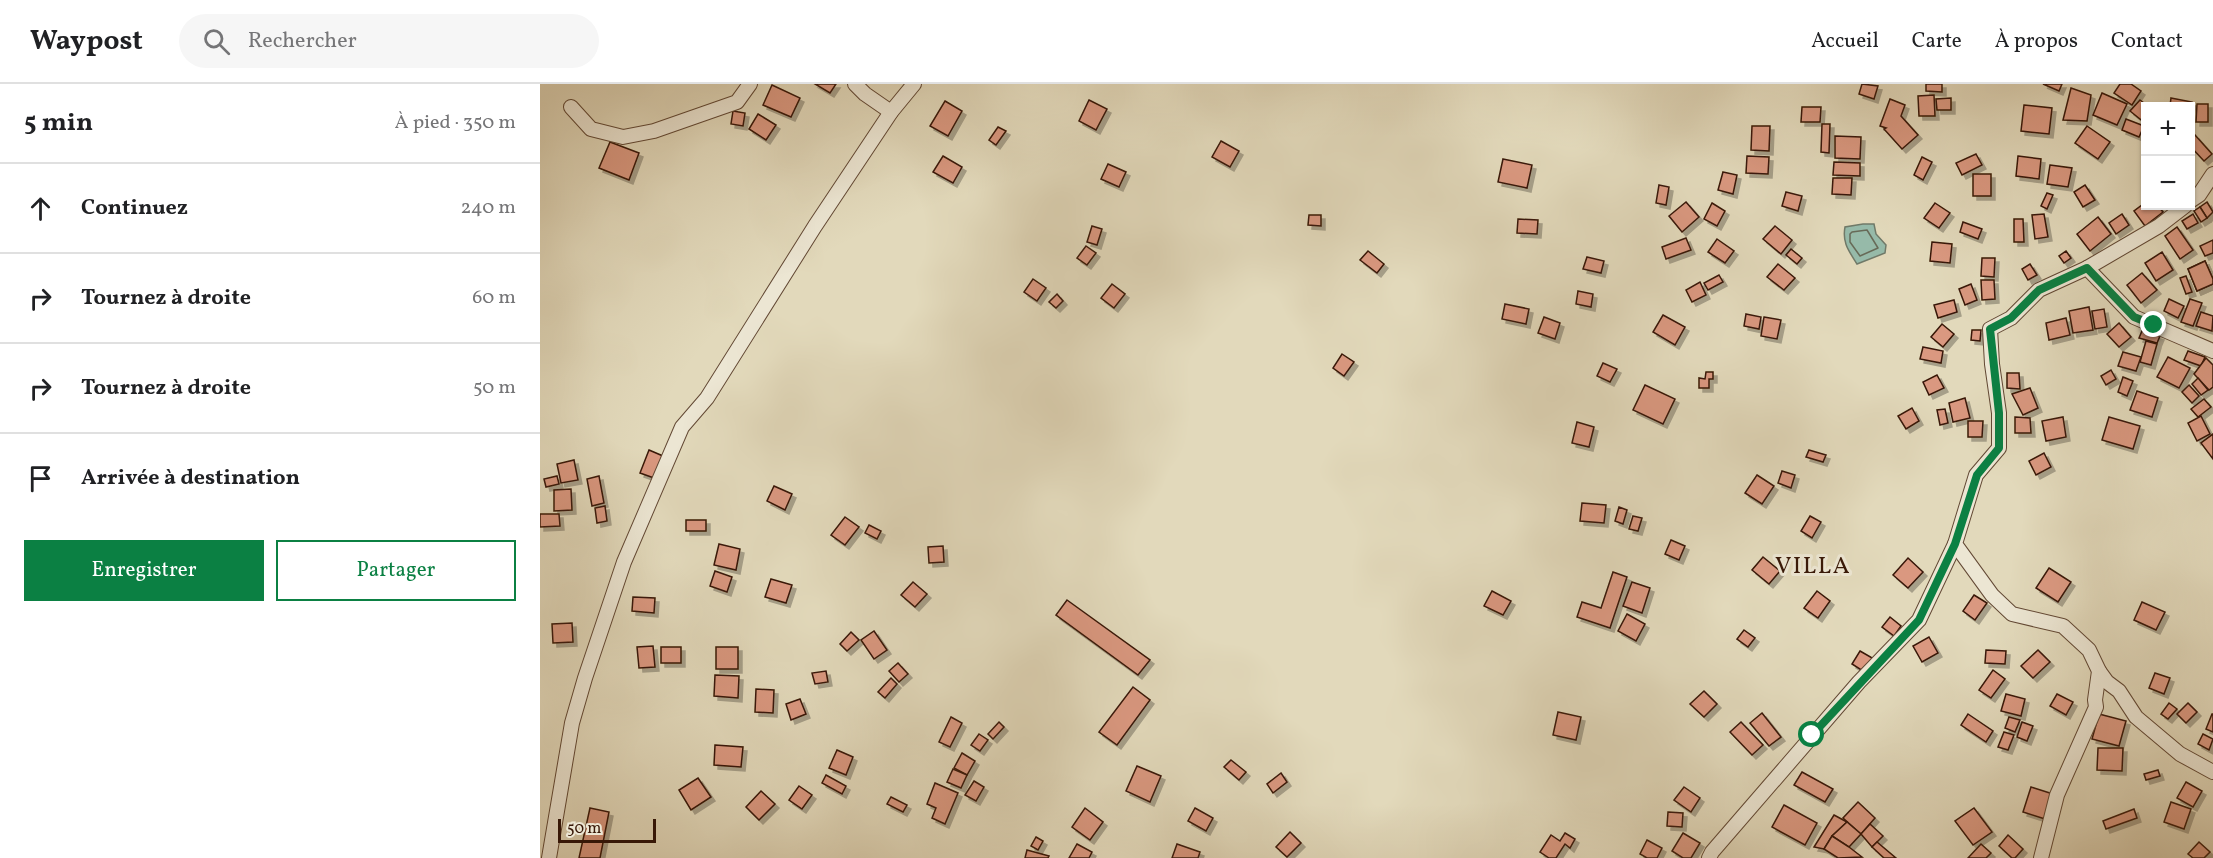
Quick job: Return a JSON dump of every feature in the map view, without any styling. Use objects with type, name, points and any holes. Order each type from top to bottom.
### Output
[{"type":"street","points":[[571,107],[591,129],[623,137],[654,131],[737,102],[750,84]]},
{"type":"street","points":[[855,84],[891,112]]},
{"type":"street","points":[[549,858],[572,723],[585,678],[624,562],[682,427],[707,399],[815,226],[891,112],[914,84]]},
{"type":"street","points":[[2195,198],[2213,174]]},
{"type":"street","points":[[1709,858],[1796,753],[1859,682],[1919,620],[1955,544],[1977,475],[1999,448],[1999,413],[1990,329],[2011,318],[2039,290],[2087,268],[2159,226],[2180,210]]},
{"type":"street","points":[[2087,268],[2134,317],[2213,351]]},
{"type":"street","points":[[1955,544],[1992,595],[2012,614],[2063,626],[2089,650],[2099,671],[2107,682],[2119,691],[2136,717],[2180,754],[2213,772]]},
{"type":"street","points":[[2041,858],[2057,795],[2096,707],[2099,671]]},
{"type":"water","points":[[1874,224],[1876,234],[1886,245],[1885,253],[1857,264],[1845,242],[1844,233],[1845,227]]},
{"type":"building","points":[[815,84],[836,84],[830,93]]},
{"type":"building","points":[[1862,84],[1878,86],[1874,99],[1859,94]]},
{"type":"building","points":[[1926,84],[1942,84],[1942,92],[1926,91]]},
{"type":"building","points":[[2043,84],[2062,84],[2059,91]]},
{"type":"building","points":[[2120,84],[2131,84],[2141,91],[2132,105],[2114,93]]},
{"type":"building","points":[[772,85],[800,98],[791,117],[763,105]]},
{"type":"building","points":[[2071,88],[2091,95],[2087,121],[2063,120]]},
{"type":"building","points":[[2102,93],[2127,104],[2117,125],[2093,115]]},
{"type":"building","points":[[1934,95],[1935,116],[1919,116],[1918,96]]},
{"type":"building","points":[[1951,98],[1951,110],[1937,110],[1936,99]]},
{"type":"building","points":[[2171,98],[2192,102],[2170,102]]},
{"type":"building","points":[[1890,99],[1905,105],[1901,116],[1918,135],[1902,149],[1884,129],[1886,128],[1880,126]]},
{"type":"building","points":[[1089,100],[1107,109],[1096,130],[1079,121]]},
{"type":"building","points":[[2140,100],[2143,102],[2141,120],[2130,111]]},
{"type":"building","points":[[945,101],[962,111],[948,136],[930,126]]},
{"type":"building","points":[[2197,104],[2208,104],[2208,122],[2196,122]]},
{"type":"building","points":[[2024,105],[2052,108],[2049,134],[2021,131]]},
{"type":"building","points":[[1802,107],[1821,107],[1820,122],[1801,122]]},
{"type":"building","points":[[733,111],[745,113],[743,126],[731,124]]},
{"type":"building","points":[[758,114],[776,125],[766,140],[749,129]]},
{"type":"building","points":[[2126,119],[2141,125],[2139,137],[2122,130]]},
{"type":"building","points":[[1822,124],[1830,124],[1829,153],[1821,152]]},
{"type":"building","points":[[1752,126],[1770,126],[1769,151],[1751,150]]},
{"type":"building","points":[[2087,126],[2110,142],[2098,159],[2075,143]]},
{"type":"building","points":[[998,127],[1006,131],[996,145],[989,140]]},
{"type":"building","points":[[2195,135],[2212,154],[2204,161],[2195,151]]},
{"type":"building","points":[[1835,136],[1861,137],[1860,159],[1835,158]]},
{"type":"building","points":[[1221,141],[1239,151],[1230,167],[1212,157]]},
{"type":"building","points":[[610,142],[639,153],[629,180],[599,168]]},
{"type":"building","points":[[1976,154],[1982,165],[1962,175],[1956,163]]},
{"type":"building","points":[[943,156],[962,167],[953,183],[933,172]]},
{"type":"building","points":[[1747,156],[1769,157],[1768,174],[1746,173]]},
{"type":"building","points":[[2018,156],[2041,159],[2039,179],[2016,176]]},
{"type":"building","points":[[1922,157],[1932,162],[1923,180],[1914,175]]},
{"type":"building","points":[[1503,159],[1532,165],[1527,188],[1498,182]]},
{"type":"building","points":[[1834,162],[1860,163],[1860,176],[1833,175]]},
{"type":"building","points":[[1108,164],[1126,172],[1119,187],[1101,179]]},
{"type":"building","points":[[2050,165],[2072,168],[2068,187],[2047,184]]},
{"type":"building","points":[[1723,172],[1737,175],[1733,194],[1718,190]]},
{"type":"building","points":[[1973,174],[1991,174],[1991,196],[1973,196]]},
{"type":"building","points":[[1833,178],[1852,178],[1851,195],[1832,194]]},
{"type":"building","points":[[1659,185],[1669,187],[1666,205],[1656,203]]},
{"type":"building","points":[[2085,185],[2095,200],[2083,207],[2074,192]]},
{"type":"building","points":[[1786,192],[1802,196],[1798,211],[1782,206]]},
{"type":"building","points":[[2047,193],[2053,195],[2047,209],[2041,206]]},
{"type":"building","points":[[1686,202],[1699,217],[1682,232],[1669,216]]},
{"type":"building","points":[[2207,202],[2213,212],[2207,218],[2200,207]]},
{"type":"building","points":[[1712,203],[1725,211],[1717,226],[1704,219]]},
{"type":"building","points":[[1935,203],[1950,213],[1939,228],[1924,218]]},
{"type":"building","points":[[2141,206],[2141,210],[2161,210],[2163,212],[2145,226],[2134,211]]},
{"type":"building","points":[[2200,207],[2207,218],[2201,222],[2194,211]]},
{"type":"building","points":[[2044,214],[2048,237],[2035,239],[2032,215]]},
{"type":"building","points":[[2122,214],[2129,225],[2116,234],[2109,223]]},
{"type":"building","points":[[2193,214],[2198,223],[2187,229],[2182,221]]},
{"type":"building","points":[[1309,215],[1321,215],[1321,226],[1308,225]]},
{"type":"building","points":[[2098,217],[2111,234],[2090,251],[2077,234]]},
{"type":"building","points":[[1518,219],[1538,220],[1537,234],[1517,233]]},
{"type":"building","points":[[2014,219],[2023,219],[2024,242],[2014,242]]},
{"type":"building","points":[[1963,222],[1982,229],[1978,239],[1960,232]]},
{"type":"building","points":[[1092,226],[1102,229],[1097,245],[1087,242]]},
{"type":"building","points":[[1775,226],[1792,240],[1781,254],[1763,239]]},
{"type":"building","points":[[2177,227],[2193,250],[2180,259],[2165,236]]},
{"type":"building","points":[[1686,238],[1691,250],[1666,259],[1662,247]]},
{"type":"building","points":[[1717,239],[1734,251],[1725,263],[1708,252]]},
{"type":"building","points":[[2213,240],[2213,253],[2205,256],[2200,246]]},
{"type":"building","points":[[1932,242],[1952,244],[1950,263],[1930,261]]},
{"type":"building","points":[[1086,246],[1096,253],[1087,265],[1077,258]]},
{"type":"building","points":[[1791,249],[1802,258],[1797,264],[1786,255]]},
{"type":"building","points":[[1368,251],[1384,264],[1377,273],[1360,260]]},
{"type":"building","points":[[2066,251],[2071,258],[2064,263],[2059,256]]},
{"type":"building","points":[[2162,252],[2173,270],[2156,281],[2145,263]]},
{"type":"building","points":[[1587,257],[1604,261],[1601,273],[1583,269]]},
{"type":"building","points":[[1982,258],[1995,258],[1994,277],[1981,276]]},
{"type":"building","points":[[2205,261],[2213,284],[2197,291],[2188,269]]},
{"type":"building","points":[[2205,261],[2213,284],[2197,291],[2188,269]]},
{"type":"building","points":[[1778,264],[1795,278],[1784,290],[1767,277]]},
{"type":"building","points":[[2030,264],[2037,275],[2028,280],[2022,269]]},
{"type":"building","points":[[2142,273],[2157,290],[2141,303],[2127,285]]},
{"type":"building","points":[[1719,275],[1723,282],[1708,290],[1704,283]]},
{"type":"building","points":[[2186,276],[2192,292],[2186,294],[2180,278]]},
{"type":"building","points":[[1033,279],[1046,288],[1037,301],[1024,292]]},
{"type":"building","points":[[1981,280],[1994,280],[1995,299],[1982,300]]},
{"type":"building","points":[[1700,282],[1706,295],[1692,302],[1686,290]]},
{"type":"building","points":[[1112,284],[1125,294],[1114,308],[1101,298]]},
{"type":"building","points":[[1971,284],[1977,300],[1965,305],[1959,289]]},
{"type":"building","points":[[1578,291],[1593,294],[1591,307],[1576,304]]},
{"type":"building","points":[[1057,294],[1063,301],[1056,308],[1049,302]]},
{"type":"building","points":[[2169,299],[2184,306],[2178,318],[2164,311]]},
{"type":"building","points":[[2190,299],[2202,303],[2193,326],[2181,322]]},
{"type":"building","points":[[1954,300],[1957,312],[1938,318],[1934,305]]},
{"type":"building","points":[[1505,304],[1529,309],[1526,324],[1502,319]]},
{"type":"building","points":[[2089,307],[2093,330],[2073,333],[2069,311]]},
{"type":"building","points":[[2104,309],[2107,327],[2095,329],[2092,311]]},
{"type":"building","points":[[2201,312],[2213,316],[2212,331],[2196,326]]},
{"type":"building","points":[[1746,314],[1761,317],[1759,329],[1744,326]]},
{"type":"building","points":[[1663,315],[1685,327],[1675,345],[1653,332]]},
{"type":"building","points":[[1544,317],[1560,323],[1555,339],[1538,333]]},
{"type":"building","points":[[1764,317],[1781,320],[1777,339],[1761,336]]},
{"type":"building","points":[[2066,318],[2070,335],[2049,340],[2046,323]]},
{"type":"building","points":[[2119,323],[2131,337],[2119,347],[2107,334]]},
{"type":"building","points":[[1942,324],[1954,334],[1943,347],[1931,337]]},
{"type":"building","points":[[1972,330],[1981,330],[1980,341],[1971,340]]},
{"type":"building","points":[[2142,331],[2160,336],[2157,343],[2139,338]]},
{"type":"building","points":[[2146,341],[2157,344],[2151,365],[2140,362]]},
{"type":"building","points":[[1923,347],[1943,351],[1941,363],[1920,359]]},
{"type":"building","points":[[2188,351],[2205,357],[2201,366],[2184,360]]},
{"type":"building","points":[[2123,352],[2141,357],[2136,371],[2118,366]]},
{"type":"building","points":[[1342,354],[1354,362],[1344,376],[1333,368]]},
{"type":"building","points":[[2168,357],[2190,368],[2179,388],[2157,377]]},
{"type":"building","points":[[2206,358],[2213,365],[2213,387],[2209,390],[2194,374]]},
{"type":"building","points":[[1603,363],[1617,369],[1610,382],[1597,376]]},
{"type":"building","points":[[2111,370],[2116,379],[2106,385],[2101,376]]},
{"type":"building","points":[[1706,372],[1713,372],[1713,379],[1709,379],[1709,388],[1699,388],[1699,378],[1705,379]]},
{"type":"building","points":[[2007,373],[2019,373],[2020,389],[2007,388]]},
{"type":"building","points":[[1937,375],[1944,388],[1929,395],[1923,382]]},
{"type":"building","points":[[2123,377],[2133,381],[2127,396],[2118,392]]},
{"type":"building","points":[[2198,378],[2208,390],[2201,395],[2192,384]]},
{"type":"building","points":[[1645,385],[1675,399],[1663,424],[1633,410]]},
{"type":"building","points":[[2189,385],[2199,396],[2192,403],[2182,392]]},
{"type":"building","points":[[2030,388],[2038,408],[2023,415],[2012,394]]},
{"type":"building","points":[[2137,391],[2158,398],[2152,417],[2130,410]]},
{"type":"building","points":[[1965,398],[1970,418],[1953,422],[1949,403]]},
{"type":"building","points":[[2204,399],[2211,407],[2198,417],[2191,409]]},
{"type":"building","points":[[1912,408],[1919,421],[1906,429],[1898,416]]},
{"type":"building","points":[[1945,409],[1948,423],[1940,425],[1937,410]]},
{"type":"building","points":[[2201,416],[2210,434],[2197,441],[2188,423]]},
{"type":"building","points":[[2015,417],[2030,418],[2031,433],[2015,433]]},
{"type":"building","points":[[2063,417],[2066,437],[2046,441],[2042,421]]},
{"type":"building","points":[[2109,417],[2140,426],[2133,449],[2102,440]]},
{"type":"building","points":[[1968,421],[1983,421],[1982,437],[1968,437]]},
{"type":"building","points":[[1577,422],[1594,427],[1589,447],[1572,443]]},
{"type":"building","points":[[2213,434],[2213,459],[2201,443]]},
{"type":"building","points":[[649,450],[663,456],[654,478],[640,473]]},
{"type":"building","points":[[1809,450],[1826,455],[1823,462],[1806,457]]},
{"type":"building","points":[[2044,453],[2051,467],[2036,475],[2029,461]]},
{"type":"building","points":[[574,460],[578,480],[561,483],[557,464]]},
{"type":"building","points":[[1782,471],[1795,475],[1791,488],[1778,483]]},
{"type":"building","points":[[1757,475],[1774,486],[1762,504],[1745,493]]},
{"type":"building","points":[[557,476],[559,484],[546,487],[544,479]]},
{"type":"building","points":[[599,476],[604,503],[592,506],[587,479]]},
{"type":"building","points":[[774,486],[792,494],[785,510],[767,501]]},
{"type":"building","points":[[571,489],[572,510],[554,511],[554,490]]},
{"type":"building","points":[[1582,503],[1606,505],[1604,523],[1580,521]]},
{"type":"building","points":[[605,506],[607,521],[597,523],[595,508]]},
{"type":"building","points":[[1619,507],[1627,510],[1623,524],[1615,521]]},
{"type":"building","points":[[540,514],[559,514],[560,526],[540,527]]},
{"type":"building","points":[[1633,516],[1642,518],[1638,531],[1629,529]]},
{"type":"building","points":[[1810,516],[1821,522],[1812,538],[1801,531]]},
{"type":"building","points":[[845,517],[859,527],[845,545],[831,535]]},
{"type":"building","points":[[686,520],[706,520],[706,531],[686,531]]},
{"type":"building","points":[[869,525],[881,531],[877,539],[865,533]]},
{"type":"building","points":[[1671,540],[1685,546],[1679,560],[1665,554]]},
{"type":"building","points":[[719,544],[740,549],[736,570],[714,565]]},
{"type":"building","points":[[943,546],[944,562],[929,563],[928,547]]},
{"type":"building","points":[[1763,557],[1780,571],[1769,584],[1752,570]]},
{"type":"building","points":[[1908,558],[1923,572],[1908,588],[1893,575]]},
{"type":"building","points":[[2049,568],[2071,582],[2058,602],[2036,588]]},
{"type":"building","points":[[715,571],[732,577],[727,592],[710,586]]},
{"type":"building","points":[[1613,572],[1627,577],[1610,628],[1577,617],[1582,602],[1601,608]]},
{"type":"building","points":[[771,579],[792,585],[786,603],[765,597]]},
{"type":"building","points":[[913,582],[927,594],[915,607],[901,595]]},
{"type":"building","points":[[1632,582],[1650,588],[1642,613],[1623,606]]},
{"type":"building","points":[[1492,591],[1511,601],[1503,615],[1484,606]]},
{"type":"building","points":[[1817,591],[1830,601],[1818,618],[1804,608]]},
{"type":"building","points":[[1974,595],[1987,603],[1975,620],[1963,611]]},
{"type":"building","points":[[633,597],[655,598],[654,613],[632,611]]},
{"type":"building","points":[[1067,600],[1150,660],[1138,675],[1056,615]]},
{"type":"building","points":[[2142,602],[2165,612],[2156,630],[2134,620]]},
{"type":"building","points":[[1627,614],[1645,624],[1636,641],[1618,631]]},
{"type":"building","points":[[1890,617],[1901,626],[1894,636],[1882,627]]},
{"type":"building","points":[[572,623],[573,642],[553,643],[552,624]]},
{"type":"building","points":[[1744,630],[1755,638],[1748,647],[1737,639]]},
{"type":"building","points":[[874,631],[887,650],[874,659],[861,640]]},
{"type":"building","points":[[851,632],[859,640],[847,651],[840,644]]},
{"type":"building","points":[[1929,637],[1938,653],[1922,662],[1913,646]]},
{"type":"building","points":[[653,646],[655,667],[639,668],[637,647]]},
{"type":"building","points":[[661,647],[681,647],[681,663],[661,663]]},
{"type":"building","points":[[716,647],[738,647],[738,669],[716,669]]},
{"type":"building","points":[[1986,650],[2006,651],[2005,664],[1985,663]]},
{"type":"building","points":[[2038,650],[2050,662],[2033,678],[2021,666]]},
{"type":"building","points":[[1860,651],[1874,659],[1866,673],[1852,664]]},
{"type":"building","points":[[898,663],[908,674],[899,682],[889,671]]},
{"type":"building","points":[[1993,670],[2005,679],[1991,698],[1979,690]]},
{"type":"building","points":[[826,671],[828,682],[815,684],[812,673]]},
{"type":"building","points":[[2155,673],[2170,678],[2164,694],[2149,688]]},
{"type":"building","points":[[715,675],[739,676],[738,698],[714,696]]},
{"type":"building","points":[[891,678],[897,684],[885,698],[878,692]]},
{"type":"building","points":[[1133,687],[1150,700],[1117,745],[1099,732]]},
{"type":"building","points":[[756,689],[774,690],[773,713],[755,712]]},
{"type":"building","points":[[1704,691],[1717,704],[1704,717],[1690,704]]},
{"type":"building","points":[[2006,694],[2025,699],[2021,716],[2001,711]]},
{"type":"building","points":[[2057,694],[2073,702],[2066,715],[2050,706]]},
{"type":"building","points":[[800,699],[806,714],[791,720],[786,704]]},
{"type":"building","points":[[2169,703],[2177,709],[2168,719],[2161,714]]},
{"type":"building","points":[[2188,703],[2197,712],[2186,723],[2177,714]]},
{"type":"building","points":[[1558,712],[1581,717],[1576,740],[1553,735]]},
{"type":"building","points":[[1762,713],[1781,737],[1769,746],[1750,723]]},
{"type":"building","points":[[1968,714],[1993,731],[1986,742],[1961,725]]},
{"type":"building","points":[[2099,714],[2126,721],[2119,746],[2092,739]]},
{"type":"building","points":[[2213,714],[2213,732],[2206,729]]},
{"type":"building","points":[[951,717],[962,723],[950,747],[939,742]]},
{"type":"building","points":[[2009,717],[2020,720],[2015,732],[2005,728]]},
{"type":"building","points":[[999,722],[1004,727],[993,739],[988,734]]},
{"type":"building","points":[[1741,722],[1763,745],[1752,755],[1730,732]]},
{"type":"building","points":[[2022,722],[2033,726],[2027,741],[2017,737]]},
{"type":"building","points":[[2004,732],[2014,735],[2008,750],[1998,747]]},
{"type":"building","points":[[979,734],[988,740],[980,751],[971,745]]},
{"type":"building","points":[[2203,734],[2213,739],[2209,750],[2198,744]]},
{"type":"building","points":[[715,745],[743,747],[741,767],[714,765]]},
{"type":"building","points":[[2098,748],[2123,748],[2122,771],[2097,770]]},
{"type":"building","points":[[837,750],[853,757],[846,775],[829,768]]},
{"type":"building","points":[[962,753],[975,761],[967,775],[954,768]]},
{"type":"building","points":[[1231,760],[1246,772],[1239,780],[1224,767]]},
{"type":"building","points":[[1137,766],[1161,776],[1150,802],[1126,791]]},
{"type":"building","points":[[953,769],[967,775],[961,788],[947,782]]},
{"type":"building","points":[[2158,770],[2160,776],[2146,780],[2144,774]]},
{"type":"building","points":[[1802,772],[1833,789],[1825,802],[1794,785]]},
{"type":"building","points":[[1281,773],[1287,782],[1273,793],[1267,784]]},
{"type":"building","points":[[826,775],[846,786],[842,794],[822,783]]},
{"type":"building","points":[[698,778],[711,797],[691,810],[679,790]]},
{"type":"building","points":[[974,781],[984,787],[976,801],[965,795]]},
{"type":"building","points":[[2186,782],[2202,791],[2193,807],[2177,798]]},
{"type":"building","points":[[935,783],[958,793],[945,824],[932,818],[936,808],[927,804]]},
{"type":"building","points":[[799,786],[812,795],[802,809],[789,800]]},
{"type":"building","points":[[1684,787],[1700,798],[1691,812],[1674,800]]},
{"type":"building","points":[[2031,787],[2053,794],[2045,819],[2023,812]]},
{"type":"building","points":[[761,791],[775,804],[759,820],[746,807]]},
{"type":"building","points":[[891,797],[907,805],[903,812],[887,804]]},
{"type":"building","points":[[1858,802],[1875,818],[1861,834],[1843,818]]},
{"type":"building","points":[[2171,802],[2191,809],[2184,829],[2164,822]]},
{"type":"building","points":[[1784,805],[1817,823],[1805,845],[1772,827]]},
{"type":"building","points":[[590,808],[609,812],[600,858],[579,858]]},
{"type":"building","points":[[1085,808],[1103,822],[1090,840],[1072,827]]},
{"type":"building","points":[[1195,808],[1213,818],[1206,831],[1188,821]]},
{"type":"building","points":[[1974,808],[1992,832],[1973,845],[1955,821]]},
{"type":"building","points":[[2134,809],[2137,818],[2106,829],[2103,821]]},
{"type":"building","points":[[1668,812],[1683,813],[1682,827],[1667,826]]},
{"type":"building","points":[[1834,815],[1847,822],[1832,836],[1824,849],[1814,847]]},
{"type":"building","points":[[1847,822],[1861,834],[1849,847],[1832,836]]},
{"type":"building","points":[[1870,824],[1883,836],[1872,847],[1861,834]]},
{"type":"building","points":[[1290,832],[1301,843],[1287,857],[1276,847]]},
{"type":"building","points":[[1565,833],[1575,839],[1570,848],[1565,844],[1556,858],[1549,858],[1540,852],[1551,835],[1560,841]]},
{"type":"building","points":[[1683,833],[1700,843],[1691,858],[1683,858],[1672,851]]},
{"type":"building","points":[[2008,835],[2023,849],[2015,858],[1999,846]]},
{"type":"building","points":[[1832,836],[1862,857],[1838,858],[1824,849]]},
{"type":"building","points":[[1036,837],[1043,841],[1038,850],[1031,846]]},
{"type":"building","points":[[1647,840],[1662,848],[1657,858],[1647,858],[1640,854]]},
{"type":"building","points":[[1877,842],[1896,858],[1884,858],[1872,847]]},
{"type":"building","points":[[2199,842],[2210,852],[2204,858],[2193,858],[2188,854]]},
{"type":"building","points":[[1077,844],[1092,852],[1089,858],[1069,858]]},
{"type":"building","points":[[1177,844],[1200,852],[1198,858],[1172,858]]},
{"type":"building","points":[[1981,844],[1991,853],[1986,858],[1968,858]]},
{"type":"building","points":[[1027,850],[1049,856],[1048,858],[1025,858]]},
{"type":"district","name":"VILLA","points":[[1813,565]]},
{"type":"route","points":[[1812,735],[1919,620],[1955,544],[1959,525],[1977,475],[1999,448],[1999,413],[1990,329],[2011,318],[2039,290],[2087,268],[2134,317],[2154,325]]}]
